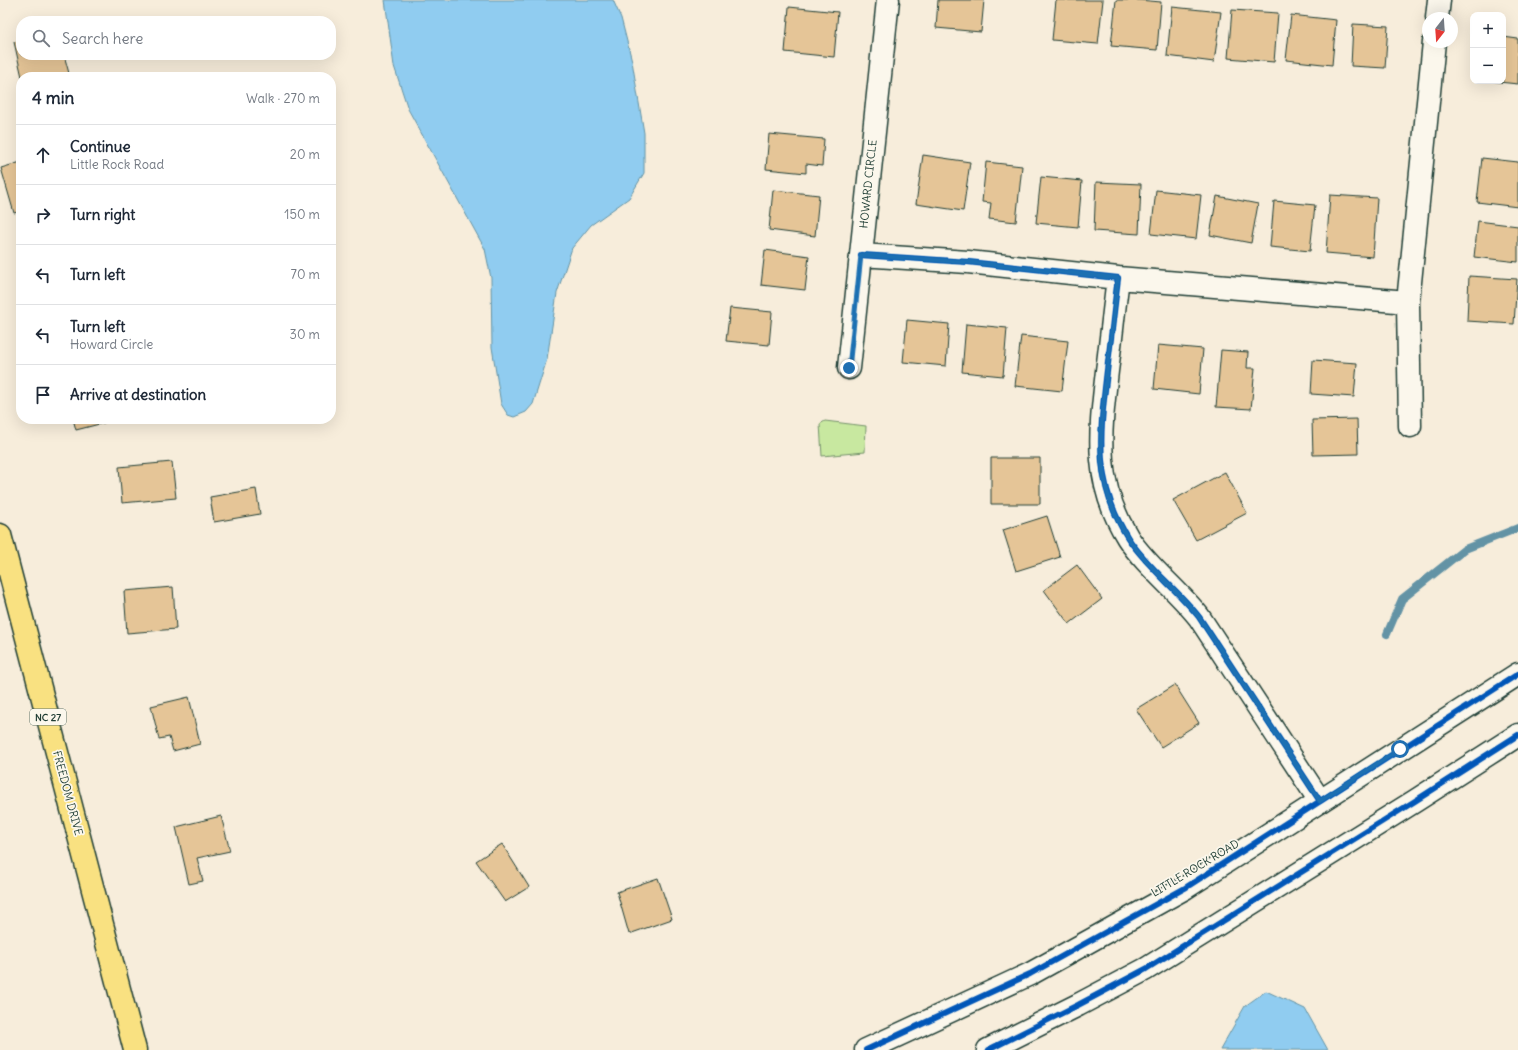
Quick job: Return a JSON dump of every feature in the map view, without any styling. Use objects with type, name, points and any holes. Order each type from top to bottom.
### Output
[{"type":"main road","name":"FREEDOM DRIVE","points":[[0,535],[135,1050]]},
{"type":"street","name":"HOWARD CIRCLE","points":[[849,368],[888,0]]},
{"type":"street","points":[[1438,12],[1439,0]]},
{"type":"street","points":[[1410,426],[1408,302],[1433,48]]},
{"type":"street","points":[[861,255],[968,262],[1118,278],[1408,302]]},
{"type":"street","points":[[1118,278],[1102,415],[1100,447],[1106,487],[1112,505],[1120,523],[1135,548],[1187,602],[1199,617],[1320,801]]},
{"type":"street","name":"LITTLE ROCK ROAD","points":[[866,1050],[1036,970],[1185,888],[1518,674]]},
{"type":"street","points":[[988,1050],[1146,969],[1409,805],[1518,735]]},
{"type":"green space","points":[[825,421],[866,426],[865,452],[822,456],[820,424]]},
{"type":"water","points":[[385,0],[613,0],[621,18],[632,61],[644,133],[644,173],[629,198],[591,225],[572,248],[557,293],[547,359],[533,404],[526,412],[514,417],[508,415],[501,404],[492,347],[491,278],[485,249],[408,109],[394,66]]},
{"type":"water","points":[[1266,991],[1305,1009],[1328,1050],[1220,1050],[1245,1006]]},
{"type":"building","points":[[938,0],[984,0],[981,32],[936,28]]},
{"type":"building","points":[[1056,0],[1103,0],[1098,44],[1052,40]]},
{"type":"building","points":[[1116,0],[1161,2],[1157,50],[1111,46]]},
{"type":"building","points":[[789,7],[838,12],[834,57],[785,52]]},
{"type":"building","points":[[1172,7],[1221,12],[1214,62],[1167,56]]},
{"type":"building","points":[[1232,10],[1278,13],[1274,62],[1228,58]]},
{"type":"building","points":[[1291,15],[1336,20],[1332,65],[1286,60]]},
{"type":"building","points":[[1353,24],[1388,26],[1385,68],[1351,66]]},
{"type":"building","points":[[1506,37],[1518,39],[1518,84],[1506,83]]},
{"type":"building","points":[[18,60],[65,60],[69,72],[21,72]]},
{"type":"building","points":[[769,134],[824,139],[822,166],[806,164],[806,173],[766,169]]},
{"type":"building","points":[[923,155],[970,162],[963,211],[916,204]]},
{"type":"building","points":[[1482,158],[1518,162],[1518,207],[1477,202]]},
{"type":"building","points":[[986,162],[1022,166],[1016,222],[989,219],[991,203],[982,202]]},
{"type":"building","points":[[16,164],[16,212],[14,213],[1,168]]},
{"type":"building","points":[[1041,177],[1082,181],[1078,227],[1036,223]]},
{"type":"building","points":[[1096,182],[1141,184],[1139,234],[1094,231]]},
{"type":"building","points":[[773,190],[819,195],[815,236],[769,230]]},
{"type":"building","points":[[1156,190],[1201,195],[1196,239],[1151,234]]},
{"type":"building","points":[[1330,195],[1377,198],[1373,257],[1326,253]]},
{"type":"building","points":[[1217,196],[1258,204],[1251,243],[1210,235]]},
{"type":"building","points":[[1274,201],[1315,205],[1310,251],[1270,247]]},
{"type":"building","points":[[1478,221],[1518,226],[1518,262],[1474,257]]},
{"type":"building","points":[[765,250],[809,256],[805,290],[761,285]]},
{"type":"building","points":[[1469,276],[1517,279],[1514,324],[1467,321]]},
{"type":"building","points":[[730,308],[772,312],[769,345],[726,341]]},
{"type":"building","points":[[907,320],[949,324],[946,366],[903,362]]},
{"type":"building","points":[[966,324],[1007,328],[1003,376],[962,372]]},
{"type":"building","points":[[1021,336],[1068,341],[1062,391],[1015,386]]},
{"type":"building","points":[[1158,345],[1203,349],[1199,394],[1154,389]]},
{"type":"building","points":[[1221,350],[1248,352],[1247,368],[1255,368],[1251,409],[1216,407]]},
{"type":"building","points":[[1313,360],[1357,363],[1354,397],[1311,394]]},
{"type":"building","points":[[1357,419],[1358,454],[1313,455],[1312,420]]},
{"type":"building","points":[[74,424],[99,424],[76,430]]},
{"type":"building","points":[[991,458],[1040,458],[1040,504],[991,504]]},
{"type":"building","points":[[172,462],[176,498],[122,503],[119,467]]},
{"type":"building","points":[[1225,472],[1247,513],[1196,540],[1173,500]]},
{"type":"building","points":[[256,489],[260,514],[214,522],[210,497]]},
{"type":"building","points":[[1047,516],[1060,557],[1016,571],[1003,530]]},
{"type":"building","points":[[1077,565],[1102,599],[1069,624],[1044,590]]},
{"type":"building","points":[[173,587],[176,629],[127,633],[124,591]]},
{"type":"building","points":[[1175,685],[1199,723],[1161,747],[1136,709]]},
{"type":"building","points":[[189,697],[200,744],[173,751],[169,737],[159,739],[151,706]]},
{"type":"building","points":[[221,816],[230,851],[197,858],[203,881],[189,884],[176,827]]},
{"type":"building","points":[[502,844],[529,887],[505,902],[476,861]]},
{"type":"building","points":[[658,878],[672,919],[629,934],[617,892]]},
{"type":"waterway","points":[[1387,634],[1402,599],[1465,549],[1518,528]]},
{"type":"cycle path","points":[[861,255],[968,262],[1118,278],[1104,394],[1101,436],[1104,477],[1109,497],[1128,538],[1144,559],[1199,617],[1320,801]]},
{"type":"cycle path","points":[[866,1050],[1030,974],[1185,888],[1518,674]]},
{"type":"cycle path","points":[[988,1050],[1146,969],[1518,735]]},
{"type":"route","points":[[849,368],[861,255],[968,262],[1118,278],[1102,415],[1100,447],[1106,487],[1112,505],[1128,538],[1135,548],[1187,602],[1199,617],[1320,801],[1400,749]]}]
